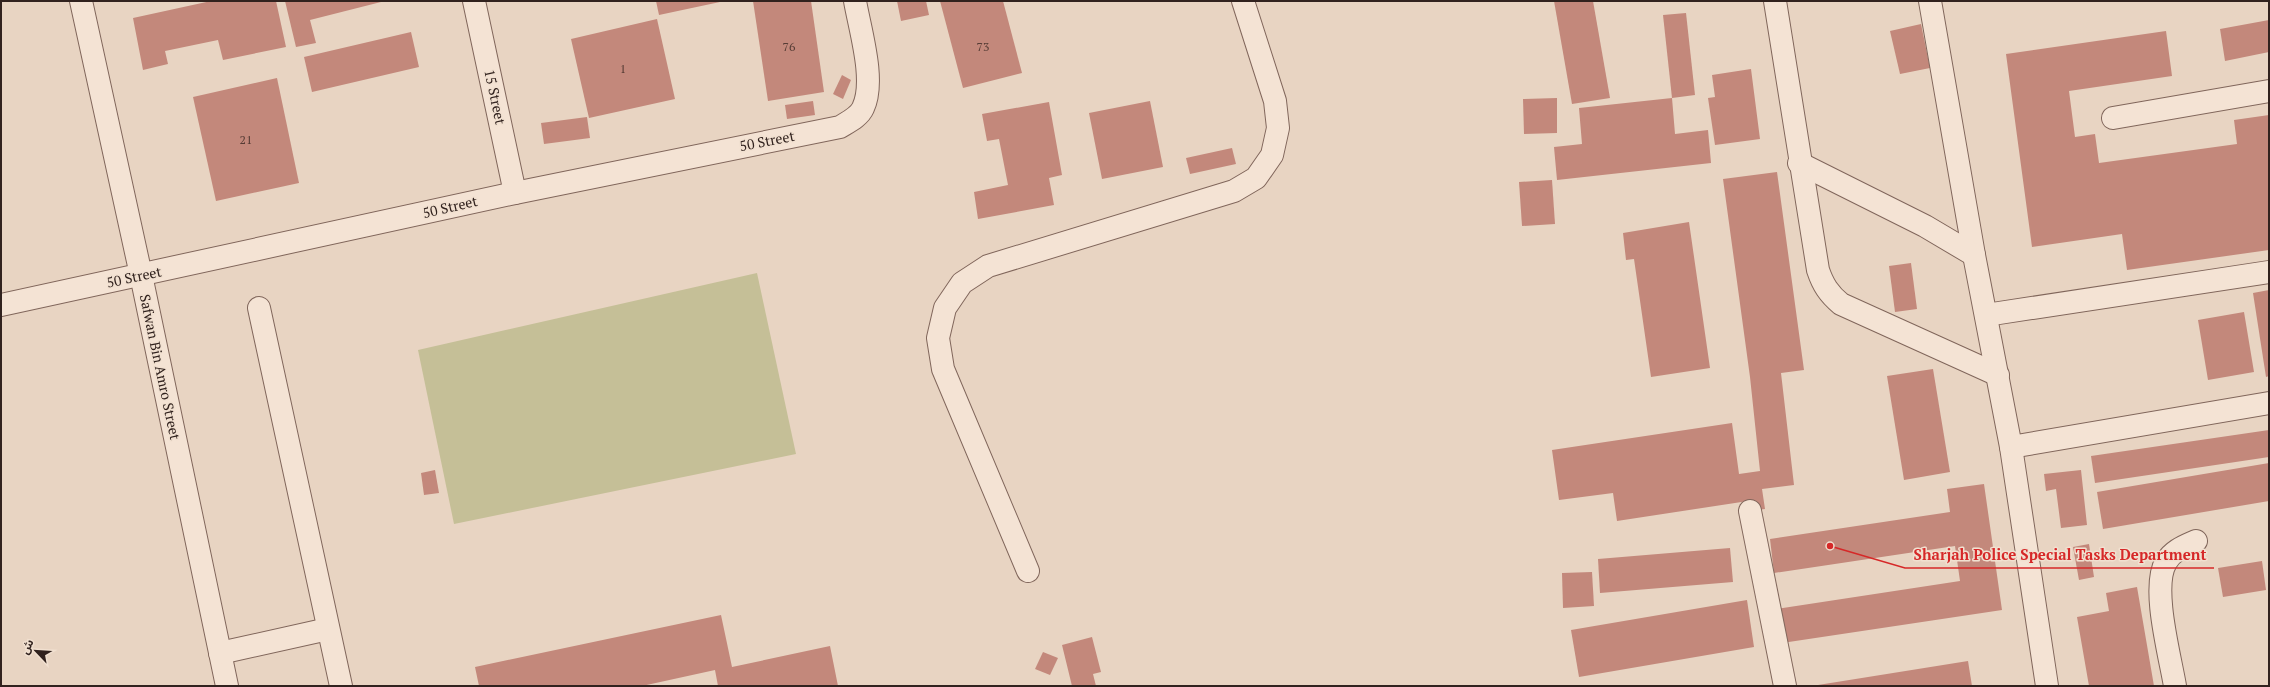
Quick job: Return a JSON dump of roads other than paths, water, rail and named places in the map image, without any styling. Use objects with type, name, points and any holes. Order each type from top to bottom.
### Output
[{"type":"street","name":"Safwan Bin Amro Street","points":[[81,1],[141,275],[227,686]]},
{"type":"street","name":"15 Street","points":[[474,1],[515,192]]},
{"type":"street","name":"50 Street","points":[[1,305],[515,192],[840,127],[853,120],[863,108],[868,93],[868,78],[855,1]]},
{"type":"street","points":[[1028,571],[943,369],[938,338],[945,308],[962,283],[988,266],[1234,191],[1256,178],[1272,155],[1278,128],[1275,101],[1243,1]]},
{"type":"street","points":[[1775,1],[1799,163],[1818,270],[1822,284],[1841,304],[1998,375]]},
{"type":"street","points":[[1930,1],[1974,255],[2011,447],[2047,686]]},
{"type":"street","points":[[2113,118],[2269,91]]},
{"type":"street","points":[[1799,163],[1926,226],[1974,255]]},
{"type":"street","points":[[1986,315],[2269,272]]},
{"type":"street","points":[[259,308],[341,686]]},
{"type":"street","points":[[2011,447],[2269,403]]},
{"type":"street","points":[[1750,511],[1785,686]]},
{"type":"street","points":[[2174,686],[2160,595],[2160,577],[2166,561],[2179,548],[2196,541]]},
{"type":"street","points":[[220,653],[328,629]]},
{"type":"place","name":"Sharjah Police Special Tasks Department","points":[[1830,546]]}]
